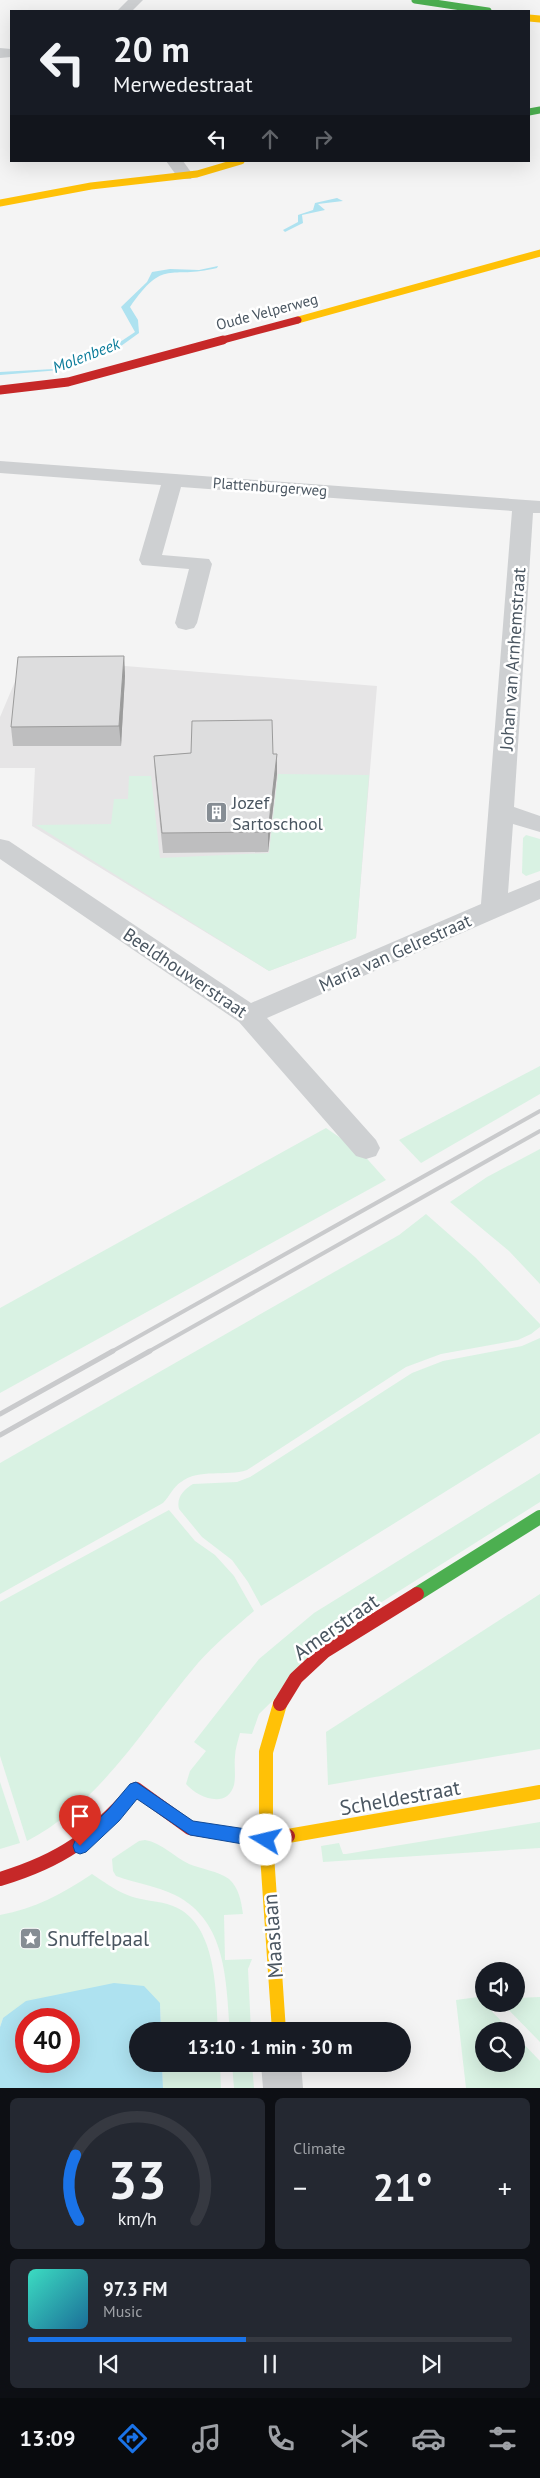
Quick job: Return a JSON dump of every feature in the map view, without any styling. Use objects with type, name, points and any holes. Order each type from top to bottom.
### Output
[{"type":"street","points":[[125,10],[136,0]]},
{"type":"street","points":[[415,0],[481,10]]},
{"type":"street","points":[[0,203],[122,182],[136,176],[212,162]]},
{"type":"street","points":[[179,168],[225,168],[239,162]]},
{"type":"street","name":"Oude Velperweg","points":[[0,390],[60,383],[110,372],[540,253]]},
{"type":"street","name":"Plattenburgerweg","points":[[0,467],[532,506]]},
{"type":"street","points":[[173,480],[150,560],[201,564],[186,623]]},
{"type":"street","name":"Johan van Arnhemstraat","points":[[494,909],[532,506]]},
{"type":"street","points":[[502,812],[540,824]]},
{"type":"street","name":"Beeldhouwerstraat","points":[[0,847],[249,1016],[366,1148]]},
{"type":"street","name":"Maria van Gelrestraat","points":[[249,1016],[540,889]]},
{"type":"street","name":"Amerstraat","points":[[266,1840],[266,1752],[278,1708],[296,1678],[325,1652],[540,1517]]},
{"type":"street","name":"Scheldestraat","points":[[0,1879],[32,1872],[54,1862],[80,1846],[114,1815],[136,1789],[190,1828],[266,1840],[540,1792]]},
{"type":"street","name":"Maaslaan","points":[[266,1840],[278,2022]]},
{"type":"street","points":[[282,2072],[283,2088]]},
{"type":"shaded area","points":[[25,658],[377,686],[356,938],[269,971],[32,826],[35,768],[0,768],[0,717]]},
{"type":"green space","points":[[278,774],[369,775],[356,938],[269,971],[36,825],[111,824],[114,799],[128,799],[129,776],[151,776],[160,858],[269,853]]},
{"type":"green space","points":[[526,835],[540,839],[540,871],[526,876],[522,873],[523,838]]},
{"type":"green space","points":[[540,1066],[540,1094],[421,1163],[399,1140]]},
{"type":"green space","points":[[326,1128],[361,1152],[386,1180],[0,1393],[0,1308]]},
{"type":"green space","points":[[540,1149],[540,1284],[509,1251],[450,1202],[487,1177]]},
{"type":"green space","points":[[426,1214],[476,1258],[540,1324],[540,1327],[518,1340],[441,1354],[406,1367],[247,1470],[196,1475],[188,1478],[176,1486],[163,1503],[0,1594],[0,1463],[399,1235]]},
{"type":"green space","points":[[540,1338],[540,1433],[261,1606],[248,1582],[232,1560],[202,1537],[179,1509],[178,1505],[182,1494],[193,1484],[237,1482],[250,1477],[412,1373],[443,1361],[522,1346]]},
{"type":"green space","points":[[540,1473],[540,1502],[358,1617],[259,1714],[252,1734],[240,1733],[235,1754],[235,1782],[230,1793],[219,1799],[212,1799],[197,1793],[186,1784],[190,1771],[206,1751],[194,1742],[259,1659],[314,1613]]},
{"type":"green space","points":[[169,1510],[195,1541],[215,1555],[234,1576],[254,1611],[198,1663],[140,1737],[100,1784],[78,1806],[54,1825],[27,1841],[0,1756],[0,1602]]},
{"type":"green space","points":[[540,1594],[540,1749],[328,1785],[326,1732]]},
{"type":"green space","points":[[0,1782],[20,1843],[0,1849]]},
{"type":"green space","points":[[540,1822],[540,1848],[323,1862],[321,1846],[339,1843],[343,1854],[346,1854]]},
{"type":"green space","points":[[145,1840],[157,1844],[189,1864],[225,1876],[235,1886],[243,1914],[224,1915],[225,1960],[252,1959],[248,1969],[251,2022],[229,2022],[225,1973],[214,1936],[205,1920],[192,1906],[175,1895],[116,1876],[113,1871],[112,1859],[139,1841]]},
{"type":"green space","points":[[92,1874],[116,1890],[130,1896],[173,1906],[187,1915],[198,1927],[206,1943],[211,1960],[217,2022],[161,2022],[160,2003],[80,2011],[80,2008],[15,2008],[15,2017],[3,2018],[0,2027],[0,1915],[25,1909],[71,1888]]},
{"type":"green space","points":[[475,1997],[475,2012],[493,2012],[502,2022],[475,2022],[475,2072],[525,2072],[525,2045],[540,2061],[540,2088],[466,2088],[456,2000]]},
{"type":"green space","points":[[540,1997],[540,2042],[525,2027],[525,2022],[521,2022],[511,2012],[525,2012],[525,1998]]},
{"type":"green space","points":[[162,2072],[220,2072],[221,2088],[163,2088]]},
{"type":"green space","points":[[233,2072],[253,2072],[254,2088],[234,2088]]},
{"type":"water","points":[[337,198],[343,201],[318,204],[325,210],[302,215],[303,223],[285,232],[283,230],[298,222],[298,215],[313,210],[315,203]]},
{"type":"water","name":"Molenbeek","points":[[218,266],[217,268],[201,271],[168,273],[151,282],[130,307],[138,320],[139,333],[121,346],[89,355],[60,370],[0,375],[0,372],[54,369],[74,362],[77,356],[114,346],[135,332],[121,307],[147,282],[152,272],[170,269],[199,270]]},
{"type":"water","points":[[114,1983],[144,1986],[160,2003],[161,2022],[129,2022],[129,2072],[162,2072],[163,2088],[0,2088],[0,2027],[3,2018],[15,2009],[15,2073],[80,2073],[80,2008],[17,2008],[26,2001]]},
{"type":"building","points":[[124,656],[119,726],[11,727],[18,657]]},
{"type":"building","name":"Jozef Sartoschool","points":[[272,720],[273,754],[277,754],[268,832],[162,833],[154,756],[191,753],[192,721]]},
{"type":"railway","points":[[111,1352],[540,1111]]},
{"type":"railway","points":[[148,1352],[540,1131]]},
{"type":"railway","points":[[0,1414],[113,1351]]},
{"type":"railway","points":[[0,1435],[150,1351]]},
{"type":"traffic: fast","points":[[415,0],[481,10]]},
{"type":"traffic: fast","points":[[530,112],[540,110]]},
{"type":"traffic: fast","points":[[417,1594],[540,1517]]},
{"type":"traffic: slow","points":[[530,18],[540,19]]},
{"type":"traffic: slow","points":[[0,203],[91,186],[197,174],[238,162]]},
{"type":"traffic: slow","points":[[298,320],[540,253]]},
{"type":"traffic: slow","points":[[278,2022],[266,1840],[266,1752],[280,1704]]},
{"type":"traffic: slow","points":[[288,1836],[540,1792]]},
{"type":"traffic: jam","points":[[0,390],[68,382],[298,320]]},
{"type":"traffic: jam","points":[[280,1704],[296,1678],[325,1651],[417,1594]]},
{"type":"traffic: jam","points":[[0,1879],[42,1865],[76,1846],[105,1822],[136,1789],[190,1828],[266,1840],[288,1836]]},
{"type":"place","name":"Jozef Sartoschool","points":[[216,813]]},
{"type":"place","name":"Snuffelpaal","points":[[31,1939]]},
{"type":"route","points":[[80,1846],[114,1815],[136,1789],[190,1828],[266,1840]]}]
